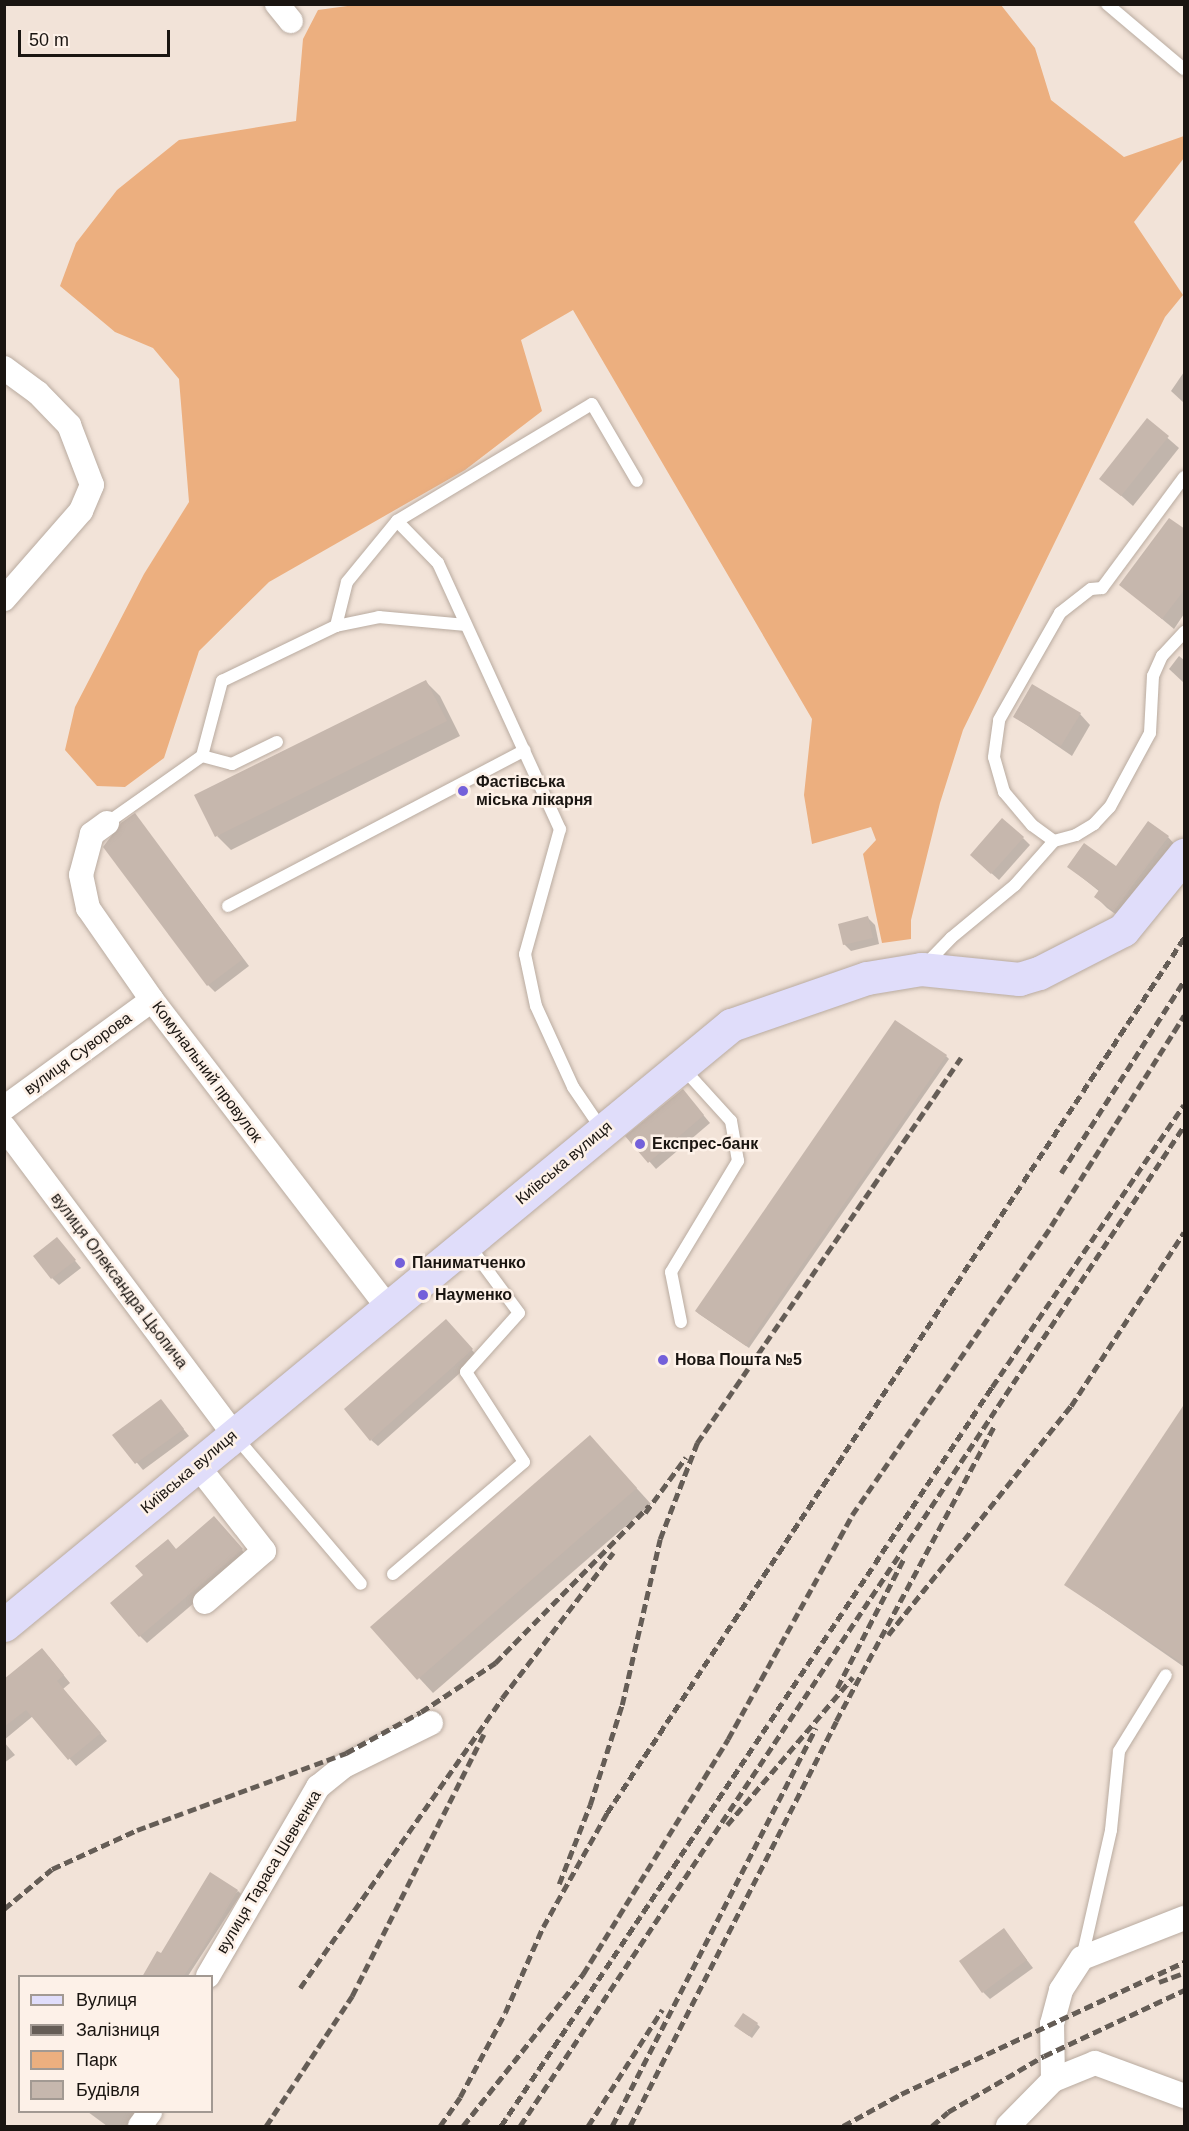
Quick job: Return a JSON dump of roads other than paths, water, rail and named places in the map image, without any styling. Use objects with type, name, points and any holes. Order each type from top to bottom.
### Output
[{"type":"main road","name":"Київська вулиця","points":[[4,1625],[731,1025],[867,978],[921,969],[1019,979],[1039,973],[1123,930],[1185,855]]},
{"type":"street","points":[[4,368],[38,393],[69,424],[92,485],[81,511],[4,599]]},
{"type":"street","name":"Комунальний провулок","points":[[107,823],[92,834],[81,876],[88,908],[152,1000],[388,1308]]},
{"type":"street","name":"вулиця Суворова","points":[[4,1108],[152,1000]]},
{"type":"street","name":"вулиця Олександра Цьопича","points":[[4,1127],[234,1435]]},
{"type":"street","points":[[197,1466],[264,1551],[205,1602]]},
{"type":"street","name":"вулиця Тараса Шевченка","points":[[209,1975],[318,1787],[344,1766],[430,1723]]},
{"type":"street","points":[[1053,2080],[1052,2024],[1061,1990],[1082,1958],[1185,1918]]},
{"type":"street","points":[[1008,2127],[1053,2080],[1095,2063],[1185,2096]]},
{"type":"street","points":[[140,2127],[149,2113]]},
{"type":"lane","points":[[1107,4],[1185,69]]},
{"type":"lane","points":[[336,626],[347,582],[397,521],[592,404],[637,481]]},
{"type":"lane","points":[[1054,841],[1032,825],[1004,792],[994,757],[999,720],[1060,613],[1090,589],[1102,588],[1185,477]]},
{"type":"lane","points":[[397,521],[438,562],[560,829],[525,954],[536,1006],[573,1087],[603,1131]]},
{"type":"lane","points":[[107,823],[202,756],[222,681],[336,626],[379,617],[466,625]]},
{"type":"lane","points":[[921,969],[951,938],[1015,885],[1054,841],[1085,830],[1110,807],[1150,733],[1153,676],[1162,656],[1185,632]]},
{"type":"lane","points":[[202,756],[232,764],[277,742]]},
{"type":"lane","points":[[228,906],[525,750]]},
{"type":"lane","points":[[681,1066],[731,1121],[738,1161],[671,1272],[681,1322]]},
{"type":"lane","points":[[393,1574],[524,1462],[465,1372],[519,1313],[467,1243]]},
{"type":"lane","points":[[234,1435],[360,1584]]},
{"type":"lane","points":[[1082,1958],[1111,1830],[1119,1751],[1166,1675]]},
{"type":"railway","points":[[440,2126],[460,2097],[505,2013],[543,1927],[607,1813],[1184,938]]},
{"type":"railway","points":[[1061,1173],[1184,981]]},
{"type":"railway","points":[[463,2126],[583,1974],[728,1739],[852,1515],[1051,1226],[1184,1016]]},
{"type":"railway","points":[[559,1884],[590,1805],[622,1705],[660,1539],[697,1443],[961,1058]]},
{"type":"railway","points":[[501,2126],[992,1387],[1184,1105]]},
{"type":"railway","points":[[520,2126],[1184,1126]]},
{"type":"railway","points":[[888,1635],[1071,1406],[1184,1232]]},
{"type":"railway","points":[[630,2126],[836,1721],[995,1424]]},
{"type":"railway","points":[[645,1513],[686,1457]]},
{"type":"railway","points":[[4,1909],[52,1869],[137,1830],[346,1753],[421,1712],[495,1663],[649,1506]]},
{"type":"railway","points":[[300,1988],[502,1698],[613,1553]]},
{"type":"railway","points":[[837,1688],[903,1560]]},
{"type":"railway","points":[[727,1825],[853,1677]]},
{"type":"railway","points":[[612,2126],[816,1728]]},
{"type":"railway","points":[[266,2126],[352,1996],[484,1734]]},
{"type":"railway","points":[[843,2126],[901,2094],[1184,1962]]},
{"type":"railway","points":[[1159,1982],[1184,1973]]},
{"type":"railway","points":[[932,2126],[948,2112],[1044,2056],[1184,1990]]},
{"type":"railway","points":[[588,2126],[662,2010]]},
{"type":"place","name":"Фастівська міська лікарня","points":[[463,791]]},
{"type":"place","name":"Експрес-банк","points":[[640,1144]]},
{"type":"place","name":"Паниматченко","points":[[400,1263]]},
{"type":"place","name":"Науменко","points":[[423,1295]]},
{"type":"place","name":"Нова Пошта №5","points":[[663,1360]]}]
